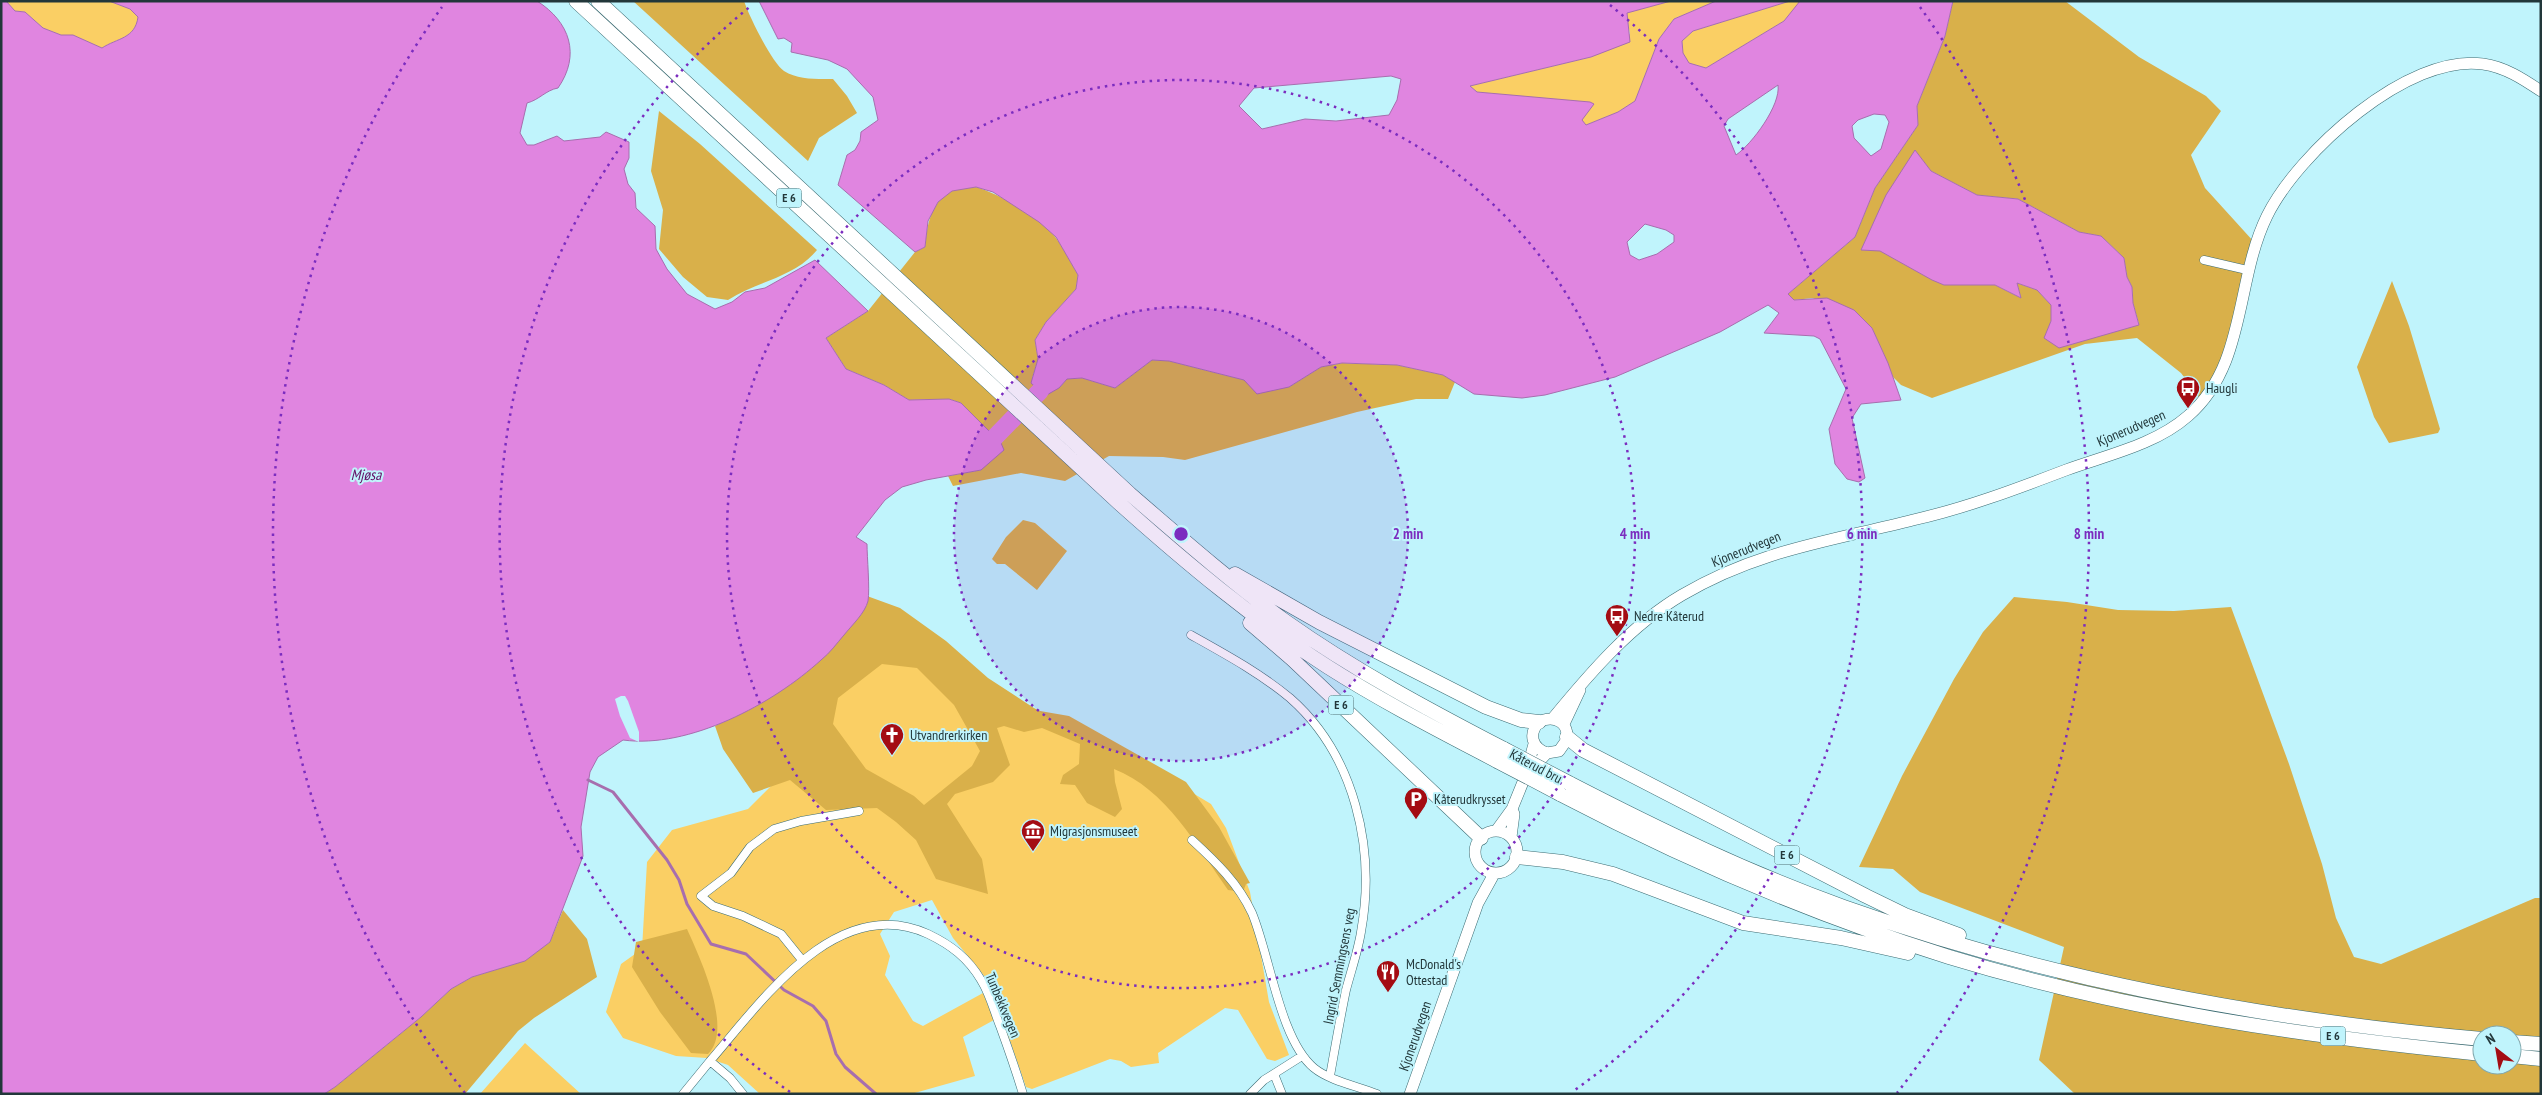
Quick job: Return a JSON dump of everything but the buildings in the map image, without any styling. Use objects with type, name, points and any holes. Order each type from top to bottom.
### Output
[{"type":"highway","name":"E 6","points":[[576,1],[1138,520],[1200,573],[1263,622],[1379,698],[1501,755]]},
{"type":"highway","name":"E 6","points":[[598,1],[1130,494],[1204,558],[1268,609],[1348,662],[1420,704],[1501,755]]},
{"type":"highway","name":"E 6","points":[[1204,558],[1303,614],[1486,707],[1508,716],[1538,722]]},
{"type":"highway","name":"E 6","points":[[1200,573],[1251,624],[1305,672],[1480,838]]},
{"type":"highway","name":"E 6","points":[[1566,731],[1583,750],[1866,896],[2012,960],[2128,988],[2220,1005],[2345,1024],[2472,1038]]},
{"type":"highway","name":"Kåterud bru","points":[[1501,755],[1568,783],[1688,842],[1784,884],[1884,921],[2012,960]]},
{"type":"highway","name":"Kåterud bru","points":[[1501,755],[1560,794],[1648,839],[1753,887],[1837,919],[1951,957]]},
{"type":"highway","name":"E 6","points":[[1517,857],[1563,862],[1613,874],[1743,923],[1841,938],[1910,953],[1951,957],[2067,988],[2185,1013],[2362,1040],[2472,1053]]},
{"type":"highway","points":[[2522,1043],[2541,1044]]},
{"type":"highway","points":[[2522,1057],[2541,1059]]},
{"type":"main road","name":"Kjonerudvegen","points":[[1552,718],[1614,650],[1648,619],[1680,596],[1734,568],[1792,547],[1911,521],[1987,499],[2138,444],[2178,425],[2204,400],[2223,370],[2234,338],[2247,270],[2263,223],[2284,187],[2305,160],[2337,129],[2378,98],[2423,75],[2447,67],[2469,63],[2483,64],[2504,70],[2541,91]]},
{"type":"main road","name":"Kjonerudvegen","points":[[1525,777],[1547,753],[1559,751],[1565,745],[1566,731],[1582,686]]},
{"type":"main road","points":[[1538,722],[1552,718],[1566,731]]},
{"type":"main road","name":"Kjonerudvegen","points":[[1496,831],[1512,809],[1525,777],[1534,744],[1532,732],[1538,722]]},
{"type":"main road","points":[[1534,744],[1539,750],[1547,753]]},
{"type":"main road","name":"Kjonerudvegen","points":[[1512,809],[1514,814],[1511,837],[1517,850],[1517,857]]},
{"type":"main road","points":[[1480,838],[1496,831],[1511,837]]},
{"type":"main road","name":"Kjonerudvegen","points":[[1410,1094],[1489,872],[1478,864],[1475,852],[1480,838]]},
{"type":"main road","points":[[1489,872],[1506,871],[1511,868],[1517,857]]},
{"type":"street","points":[[2204,260],[2247,270]]},
{"type":"street","name":"Ingrid Semmingsens veg","points":[[1191,634],[1241,663],[1291,699],[1320,732],[1333,751],[1352,790],[1362,840],[1365,894],[1362,932],[1346,990],[1330,1076]]},
{"type":"street","points":[[802,960],[781,934],[743,916],[714,906],[701,896],[731,873],[750,847],[774,829],[801,821],[859,811]]},
{"type":"street","points":[[1192,840],[1223,869],[1250,909],[1285,1019],[1302,1056],[1321,1074],[1377,1094]]},
{"type":"street","name":"Tunbekkvegen","points":[[683,1094],[786,973],[802,960],[838,938],[859,929],[880,925],[916,929],[942,941],[961,955],[983,982],[1024,1094]]},
{"type":"street","points":[[1250,1094],[1274,1074],[1302,1056]]},
{"type":"street","points":[[710,1061],[730,1078],[743,1094]]},
{"type":"street","points":[[1274,1074],[1282,1094]]},
{"type":"shaded area","points":[[6,1],[109,1],[130,9],[138,17],[133,30],[129,34],[102,48],[73,35],[61,35],[43,28],[25,12],[15,11]]},
{"type":"shaded area","points":[[633,1],[744,1],[761,39],[773,59],[784,71],[795,76],[833,79],[847,96],[857,113],[819,138],[808,161]]},
{"type":"shaded area","points":[[1671,1],[1716,1],[1674,19],[1659,39],[1635,101],[1618,112],[1586,125],[1582,121],[1532,98],[1477,92],[1470,86],[1591,57],[1630,34],[1626,13]]},
{"type":"shaded area","points":[[1790,1],[1801,2],[1784,21],[1706,68],[1688,63],[1683,53],[1682,41],[1693,31]]},
{"type":"shaded area","points":[[1953,1],[2065,1],[2139,57],[2206,96],[2221,111],[2191,155],[2205,188],[2254,242],[2221,374],[2201,400],[2181,373],[2137,338],[2085,344],[1932,398],[1901,385],[1893,377],[1872,328],[1813,298],[1794,300],[1788,294],[1855,237],[1875,188],[1918,125],[1917,106],[1945,36]],"holes":[[[1915,151],[1931,171],[1977,195],[2018,199],[2079,232],[2101,236],[2124,258],[2139,324],[2045,338],[2051,321],[2051,305],[2037,290],[2017,283],[2021,298],[1995,285],[1944,285],[1880,250],[1862,250]]]},
{"type":"shaded area","points":[[659,111],[700,144],[817,250],[797,267],[728,300],[707,297],[683,277],[659,249],[663,210],[651,171]]},
{"type":"shaded area","points":[[976,187],[1008,201],[1041,223],[1056,238],[1078,275],[1076,289],[1046,322],[1035,340],[1038,359],[1032,379],[1059,388],[1067,379],[1082,378],[1115,388],[1152,360],[1169,361],[1244,380],[1289,387],[1321,367],[1342,363],[1397,365],[1443,375],[1455,382],[1448,399],[1416,399],[1357,412],[1185,460],[1163,457],[1109,456],[1065,481],[1021,473],[953,486],[948,476],[981,470],[1001,443],[961,403],[949,399],[909,400],[884,385],[846,369],[826,338],[868,311],[915,252],[925,247],[931,215],[939,201],[954,190]]},
{"type":"shaded area","points":[[2392,281],[2409,326],[2440,429],[2438,433],[2389,443],[2374,417],[2357,367]]},
{"type":"shaded area","points":[[1023,520],[1035,523],[1067,551],[1037,590],[1005,564],[997,564],[992,559],[1006,537]]},
{"type":"shaded area","points":[[867,596],[900,608],[946,641],[988,678],[1034,708],[1040,711],[1069,716],[1186,782],[1219,827],[1250,883],[1246,884],[1243,892],[1228,890],[1179,820],[1165,804],[1133,778],[1114,769],[1115,782],[1122,809],[1115,817],[1087,803],[1075,785],[1060,784],[1063,775],[1079,764],[1080,744],[1042,728],[1024,732],[1004,726],[997,728],[1010,765],[993,782],[955,794],[947,804],[982,859],[988,894],[936,879],[916,840],[877,808],[826,810],[790,780],[753,793],[723,749],[715,726],[777,693]],"holes":[[[882,664],[917,668],[954,705],[980,751],[972,766],[924,805],[914,796],[866,769],[833,724],[838,698]]]},
{"type":"shaded area","points":[[2014,597],[2067,602],[2118,610],[2174,611],[2231,607],[2289,764],[2322,864],[2336,918],[2354,957],[2381,964],[2535,898],[2541,898],[2541,1094],[2075,1094],[2039,1060],[2064,947],[1920,892],[1893,869],[1859,867],[1902,776],[1954,679],[1983,632]]},
{"type":"shaded area","points":[[902,619],[1027,713],[1066,717],[1211,804],[1226,828],[1250,892],[1269,1002],[1289,1055],[1275,1061],[1267,1059],[1238,1010],[1225,1008],[1158,1053],[1159,1063],[1131,1067],[1121,1061],[1110,1059],[1032,1089],[1026,1087],[990,983],[953,938],[932,900],[894,912],[880,934],[890,956],[885,975],[913,1021],[923,1026],[983,993],[994,1020],[963,1037],[975,1076],[911,1094],[760,1094],[728,1065],[707,1058],[676,1056],[623,1038],[606,1012],[621,964],[642,949],[647,862],[672,830],[748,809],[773,784],[814,717]]},
{"type":"shaded area","points":[[563,910],[587,939],[597,977],[534,1018],[518,1031],[465,1094],[324,1094],[421,1017],[451,989],[472,977],[524,961],[550,942]]},
{"type":"shaded area","points":[[687,929],[706,974],[716,1011],[717,1028],[715,1043],[708,1054],[691,1053],[660,1012],[632,967],[636,942]]},
{"type":"shaded area","points":[[525,1043],[581,1094],[480,1094]]},
{"type":"water","name":"Mjøsa","points":[[1,1],[6,1],[15,11],[25,12],[43,28],[61,35],[73,35],[102,48],[129,34],[133,30],[138,17],[130,9],[109,1],[537,1],[548,9],[564,29],[570,52],[565,76],[558,88],[527,103],[520,133],[527,145],[534,145],[557,136],[564,141],[600,137],[606,132],[629,142],[629,158],[624,169],[628,184],[635,193],[636,208],[655,226],[656,249],[667,269],[687,294],[715,309],[732,302],[745,292],[765,288],[815,260],[868,311],[826,338],[846,369],[884,385],[909,400],[949,399],[961,403],[1001,443],[1004,450],[981,470],[926,480],[902,487],[885,500],[856,537],[867,544],[869,589],[868,601],[864,610],[830,651],[801,676],[755,707],[729,720],[675,737],[648,741],[623,740],[598,757],[590,772],[581,827],[583,856],[550,942],[525,961],[472,977],[451,989],[421,1017],[324,1094],[1,1094]]},
{"type":"water","points":[[759,1],[1671,1],[1627,13],[1630,42],[1591,57],[1470,86],[1477,92],[1590,102],[1594,104],[1582,120],[1586,125],[1618,112],[1635,101],[1659,39],[1674,19],[1716,1],[1790,1],[1693,31],[1682,41],[1683,53],[1689,63],[1706,68],[1784,21],[1800,1],[1953,1],[1945,36],[1917,106],[1918,125],[1875,188],[1855,237],[1788,294],[1794,300],[1827,298],[1854,310],[1872,328],[1888,363],[1901,400],[1861,404],[1852,418],[1865,478],[1859,482],[1847,479],[1835,464],[1829,429],[1846,389],[1820,339],[1814,336],[1764,333],[1779,313],[1768,305],[1720,332],[1615,377],[1545,395],[1522,398],[1474,394],[1443,375],[1397,365],[1342,363],[1321,367],[1289,387],[1257,394],[1244,380],[1169,361],[1152,360],[1115,388],[1082,378],[1067,379],[1059,388],[1045,396],[1031,383],[1038,359],[1035,340],[1046,322],[1076,289],[1078,275],[1056,237],[1039,222],[993,192],[976,187],[952,191],[938,202],[928,221],[925,247],[915,252],[838,185],[847,155],[855,150],[860,141],[861,132],[878,120],[873,97],[847,69],[828,60],[791,52],[792,43],[784,38],[778,39]],"holes":[[[1391,76],[1401,79],[1397,100],[1389,115],[1336,121],[1305,119],[1262,129],[1239,106],[1254,88]],[[1778,85],[1778,93],[1770,113],[1750,142],[1736,155],[1724,126],[1728,119]],[[1874,114],[1885,115],[1889,122],[1881,149],[1871,156],[1854,138],[1852,126],[1858,120]],[[1645,224],[1666,230],[1674,235],[1674,242],[1657,254],[1639,260],[1630,255],[1627,242]]]},
{"type":"water","points":[[1915,150],[1931,171],[1977,195],[2018,199],[2079,232],[2101,236],[2124,258],[2139,325],[2059,348],[2044,338],[2051,321],[2051,305],[2037,290],[2017,283],[2021,298],[1995,285],[1944,285],[1880,251],[1861,250],[1886,195]]},
{"type":"pier","points":[[625,696],[628,701],[639,732],[639,742],[630,738],[620,716],[615,699]]},
{"type":"waterway","points":[[995,437],[1040,391]]},
{"type":"waterway","points":[[588,780],[613,792],[667,860],[679,880],[687,904],[711,944],[746,954],[784,990],[813,1006],[826,1021],[836,1054],[845,1067],[876,1094]]},
{"type":"place","name":"Haugli","points":[[2188,409]]},
{"type":"place","name":"Nedre Kåterud","points":[[1617,637]]},
{"type":"place","name":"Utvandrerkirken","points":[[892,756]]},
{"type":"place","name":"Kåterudkrysset","points":[[1416,820]]},
{"type":"place","name":"Migrasjonsmuseet","points":[[1033,852]]},
{"type":"place","name":"McDonald's Ottestad","points":[[1388,993]]}]
